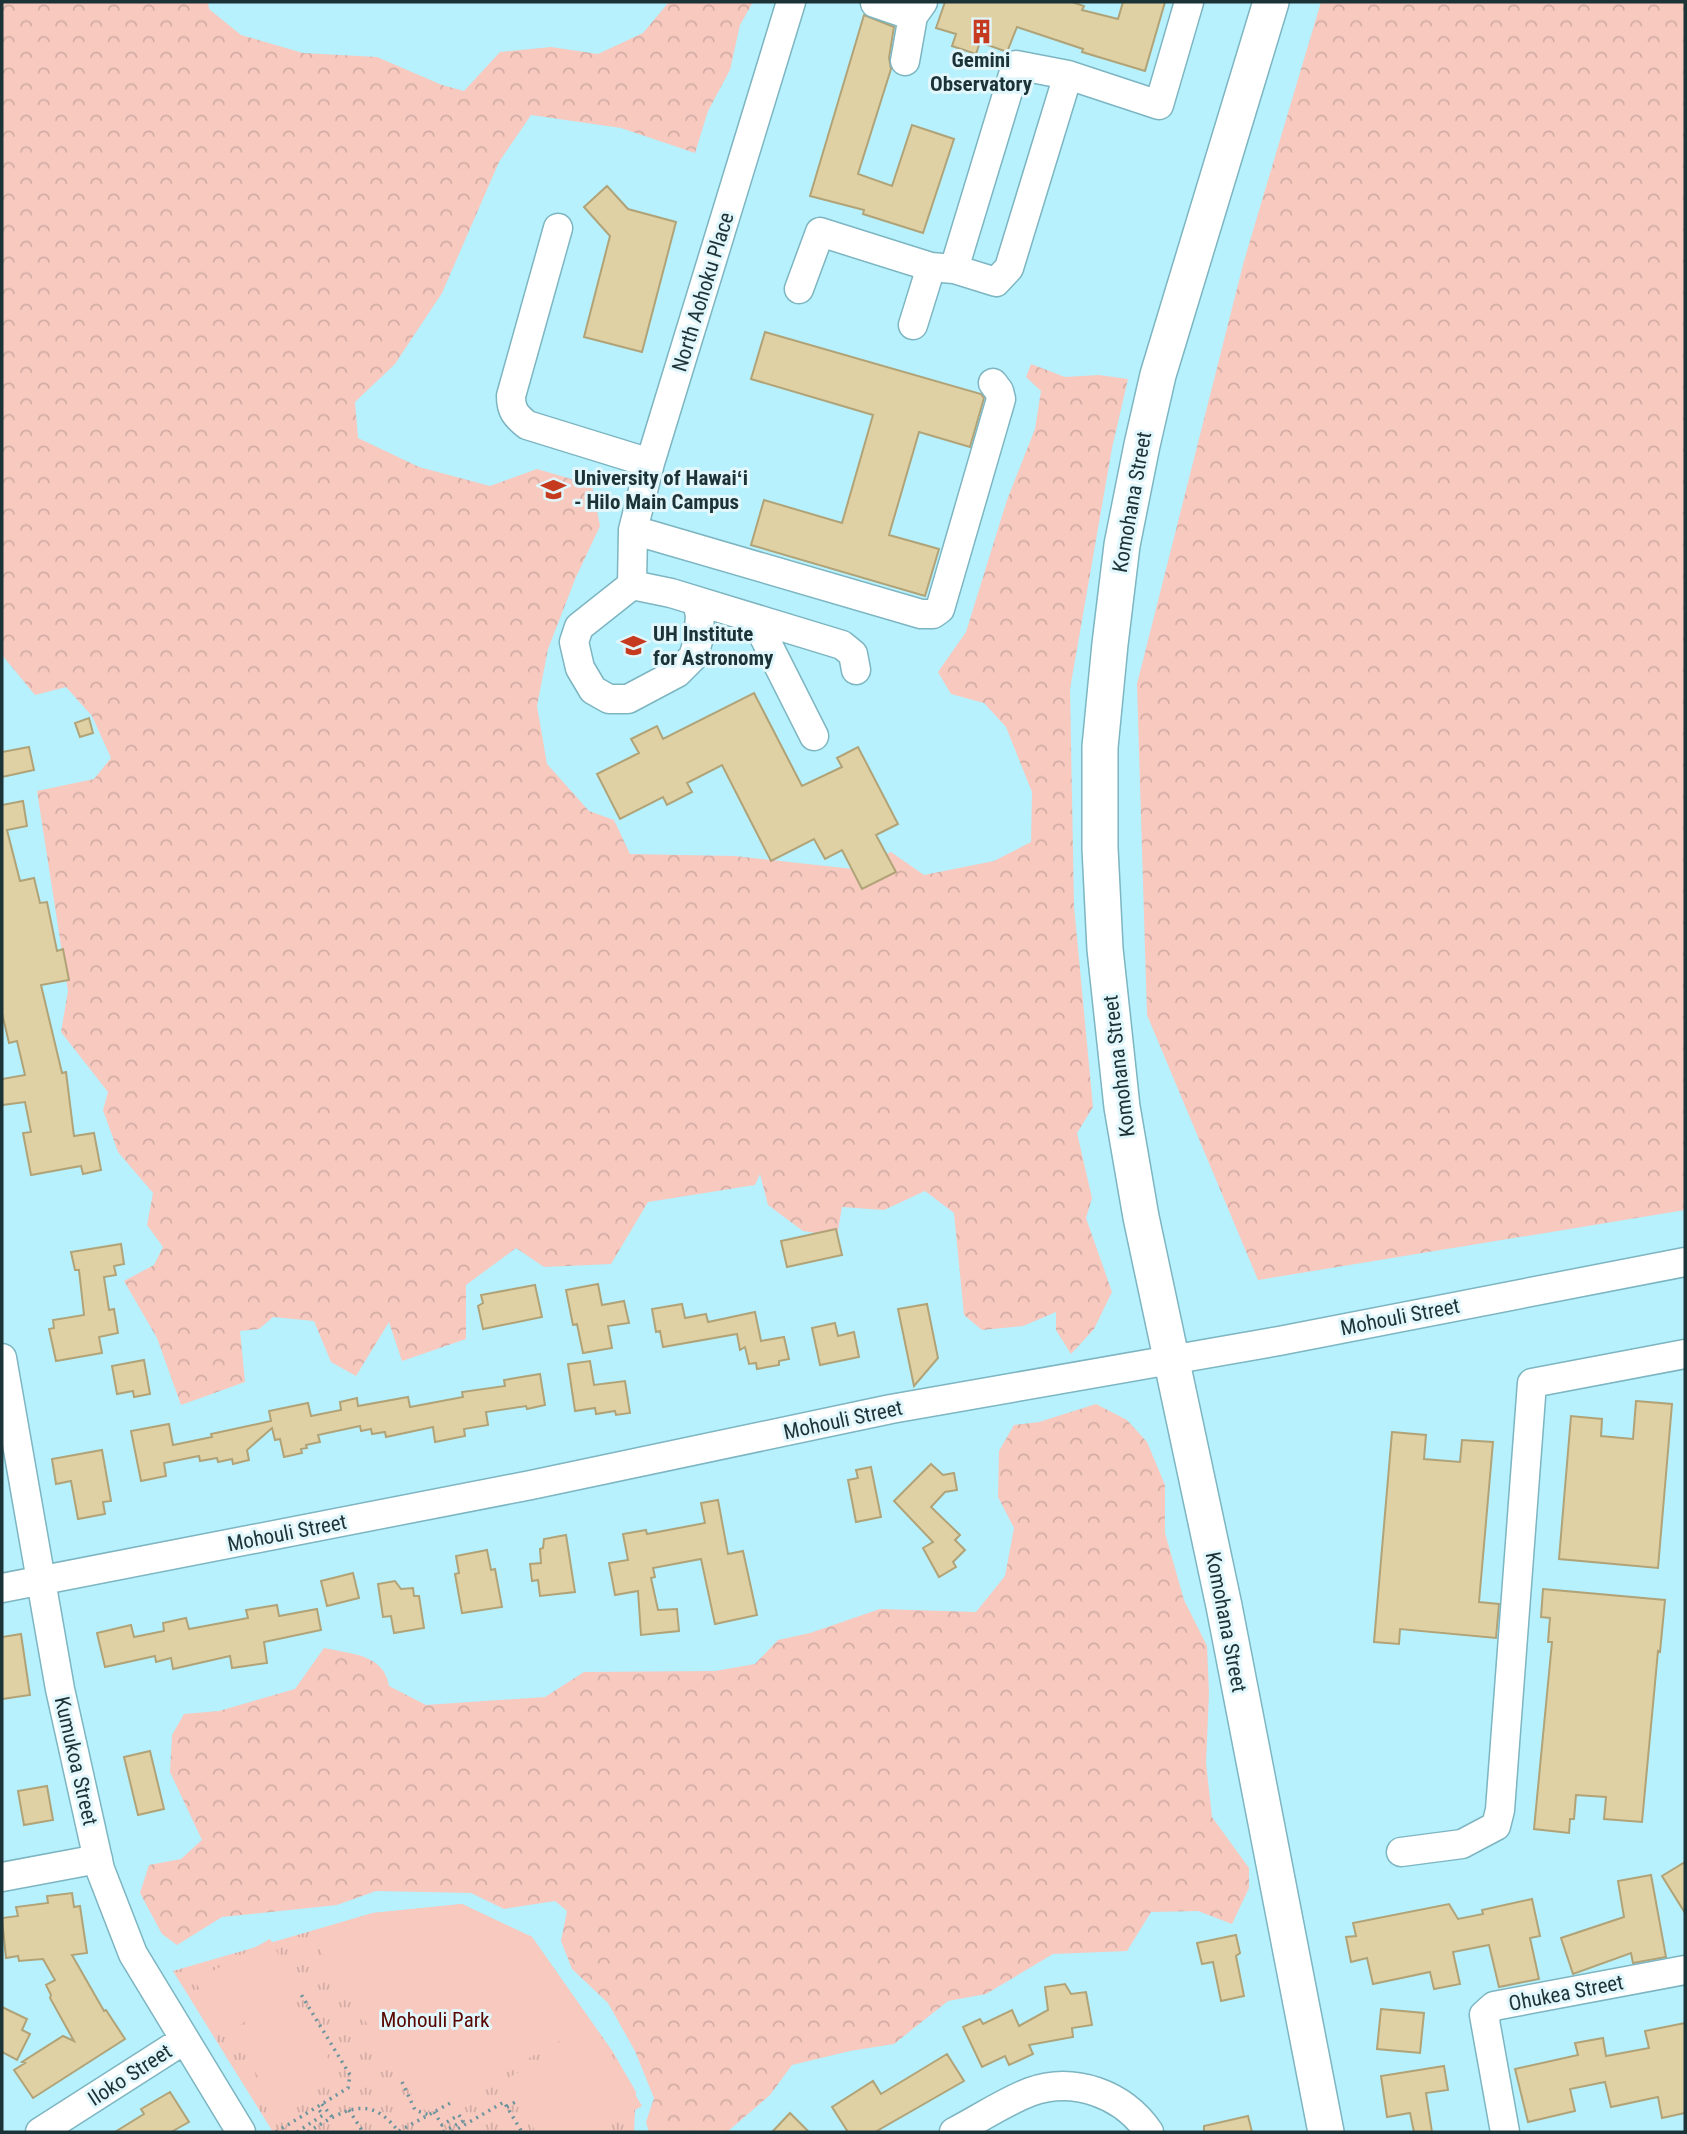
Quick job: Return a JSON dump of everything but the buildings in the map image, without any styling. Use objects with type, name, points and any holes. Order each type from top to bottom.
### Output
[{"type":"main road","name":"Komohana Street","points":[[1270,2],[1158,375],[1122,545],[1100,747],[1100,848],[1105,949],[1122,1107],[1141,1217],[1221,1593],[1326,2132]]},
{"type":"street","name":"North Aohoku Place","points":[[632,585],[633,530],[650,463],[791,2]]},
{"type":"street","points":[[913,325],[942,268],[1016,65],[1068,75],[1159,105],[1189,2]]},
{"type":"street","points":[[875,3],[918,9],[905,61]]},
{"type":"street","points":[[799,289],[820,232],[996,282],[1009,268],[1068,75]]},
{"type":"street","points":[[558,228],[511,396],[511,407],[516,416],[527,425],[650,463]]},
{"type":"street","points":[[633,530],[920,614],[933,614],[940,609],[1000,399],[999,391],[993,383]]},
{"type":"street","points":[[697,601],[700,617],[698,640],[693,657],[677,673],[628,699],[609,699],[593,690],[580,668],[574,642],[579,628],[632,585],[697,601],[842,645],[853,654],[856,670]]},
{"type":"street","points":[[755,618],[814,736]]},
{"type":"street","name":"Mohouli Street","points":[[2,1588],[531,1485],[891,1409],[1171,1360],[1685,1262]]},
{"type":"street","points":[[1401,1852],[1462,1844],[1496,1826],[1500,1810],[1532,1383],[1685,1354]]},
{"type":"street","name":"Kumukoa Street","points":[[2,1359],[60,1689],[98,1859],[133,1954],[241,2132]]},
{"type":"street","points":[[2,1877],[98,1859]]},
{"type":"street","name":"Ohukea Street","points":[[1504,2132],[1484,2015],[1494,2006],[1685,1970]]},
{"type":"street","name":"Iloko Street","points":[[40,2132],[184,2040]]},
{"type":"street","points":[[954,2132],[1022,2096],[1043,2088],[1066,2086],[1088,2089],[1110,2097],[1129,2109],[1149,2132]]},
{"type":"path","points":[[276,2132],[348,2088],[350,2075],[299,1990]]},
{"type":"path","points":[[402,2082],[415,2110],[429,2115]]},
{"type":"path","points":[[308,2132],[349,2109],[370,2108],[387,2117],[398,2132],[454,2101]]},
{"type":"path","points":[[507,2107],[517,2101]]},
{"type":"path","points":[[452,2132],[504,2102],[522,2132]]},
{"type":"path","points":[[320,2105],[332,2118]]},
{"type":"path","points":[[297,2132],[323,2115],[320,2105]]},
{"type":"path","points":[[349,2109],[363,2132]]},
{"type":"path","points":[[434,2112],[442,2125],[458,2115],[463,2121],[443,2132]]},
{"type":"green space","points":[[2,2],[208,2],[209,9],[241,35],[303,53],[377,57],[442,85],[464,91],[500,52],[551,47],[598,54],[643,33],[669,2],[753,2],[740,25],[730,70],[708,111],[695,153],[621,128],[531,115],[499,162],[442,293],[395,364],[355,402],[358,438],[419,467],[490,486],[537,469],[592,485],[600,526],[576,577],[548,649],[537,706],[547,764],[589,811],[614,820],[630,854],[735,856],[853,869],[891,852],[924,875],[994,861],[1031,842],[1032,792],[1006,727],[984,703],[951,694],[938,672],[966,632],[1007,500],[1035,429],[1041,391],[1026,377],[1031,364],[1065,377],[1099,375],[1128,379],[1112,448],[1070,689],[1074,906],[1093,1107],[1077,1133],[1092,1198],[1086,1218],[1112,1292],[1094,1329],[1071,1354],[1056,1330],[1056,1312],[1023,1326],[982,1330],[964,1315],[954,1213],[925,1191],[884,1210],[842,1207],[837,1236],[803,1231],[768,1205],[760,1174],[755,1185],[648,1202],[611,1264],[544,1267],[516,1248],[466,1285],[466,1339],[402,1361],[389,1322],[356,1376],[331,1362],[314,1321],[273,1317],[259,1329],[240,1331],[245,1382],[181,1405],[157,1338],[124,1281],[154,1265],[163,1247],[147,1225],[153,1193],[118,1152],[103,1110],[108,1092],[61,1032],[68,991],[37,791],[94,779],[111,758],[92,716],[66,687],[35,695],[2,655]]},
{"type":"green space","points":[[1321,2],[1685,2],[1685,1210],[1258,1280],[1147,1015],[1137,684],[1244,261]]},
{"type":"green space","points":[[1096,1404],[1127,1420],[1147,1442],[1165,1485],[1165,1533],[1184,1600],[1207,1646],[1209,1693],[1206,1763],[1212,1817],[1249,1868],[1249,1888],[1232,1924],[1198,1911],[1151,1912],[1127,1951],[1053,1954],[986,1994],[948,2001],[894,2044],[792,2065],[770,2095],[727,2132],[649,2132],[646,2122],[654,2098],[635,2051],[608,2003],[572,1969],[561,1941],[567,1911],[555,1901],[504,1909],[471,1893],[376,1891],[337,1905],[222,1917],[177,1945],[162,1934],[140,1893],[149,1865],[181,1859],[202,1840],[170,1772],[172,1735],[184,1714],[219,1711],[295,1689],[324,1648],[355,1654],[373,1661],[381,1667],[389,1686],[426,1705],[545,1697],[584,1672],[715,1671],[755,1664],[778,1640],[810,1633],[880,1609],[976,1612],[1005,1576],[1014,1528],[998,1497],[999,1451],[1014,1425],[1039,1422]]},
{"type":"green space","name":"Mohouli Park","points":[[462,1904],[532,1937],[613,2052],[636,2092],[634,2132],[273,2132],[173,1971],[373,1913]]},
{"type":"green space","points":[[462,1904],[532,1937],[592,2023],[433,2111],[421,2109],[309,1932],[373,1913]]},
{"type":"green space","points":[[270,1939],[299,1991],[225,2033],[195,1981]]},
{"type":"green space","points":[[296,2005],[339,2076],[279,2112],[236,2040]]},
{"type":"green space","points":[[595,2027],[642,2106],[597,2132],[536,2132],[505,2080]]},
{"type":"place","name":"Gemini Observatory","points":[[981,31]]},
{"type":"place","name":"University of Hawaiʻi - Hilo Main Campus","points":[[554,490]]},
{"type":"place","name":"UH Institute for Astronomy","points":[[633,646]]}]
